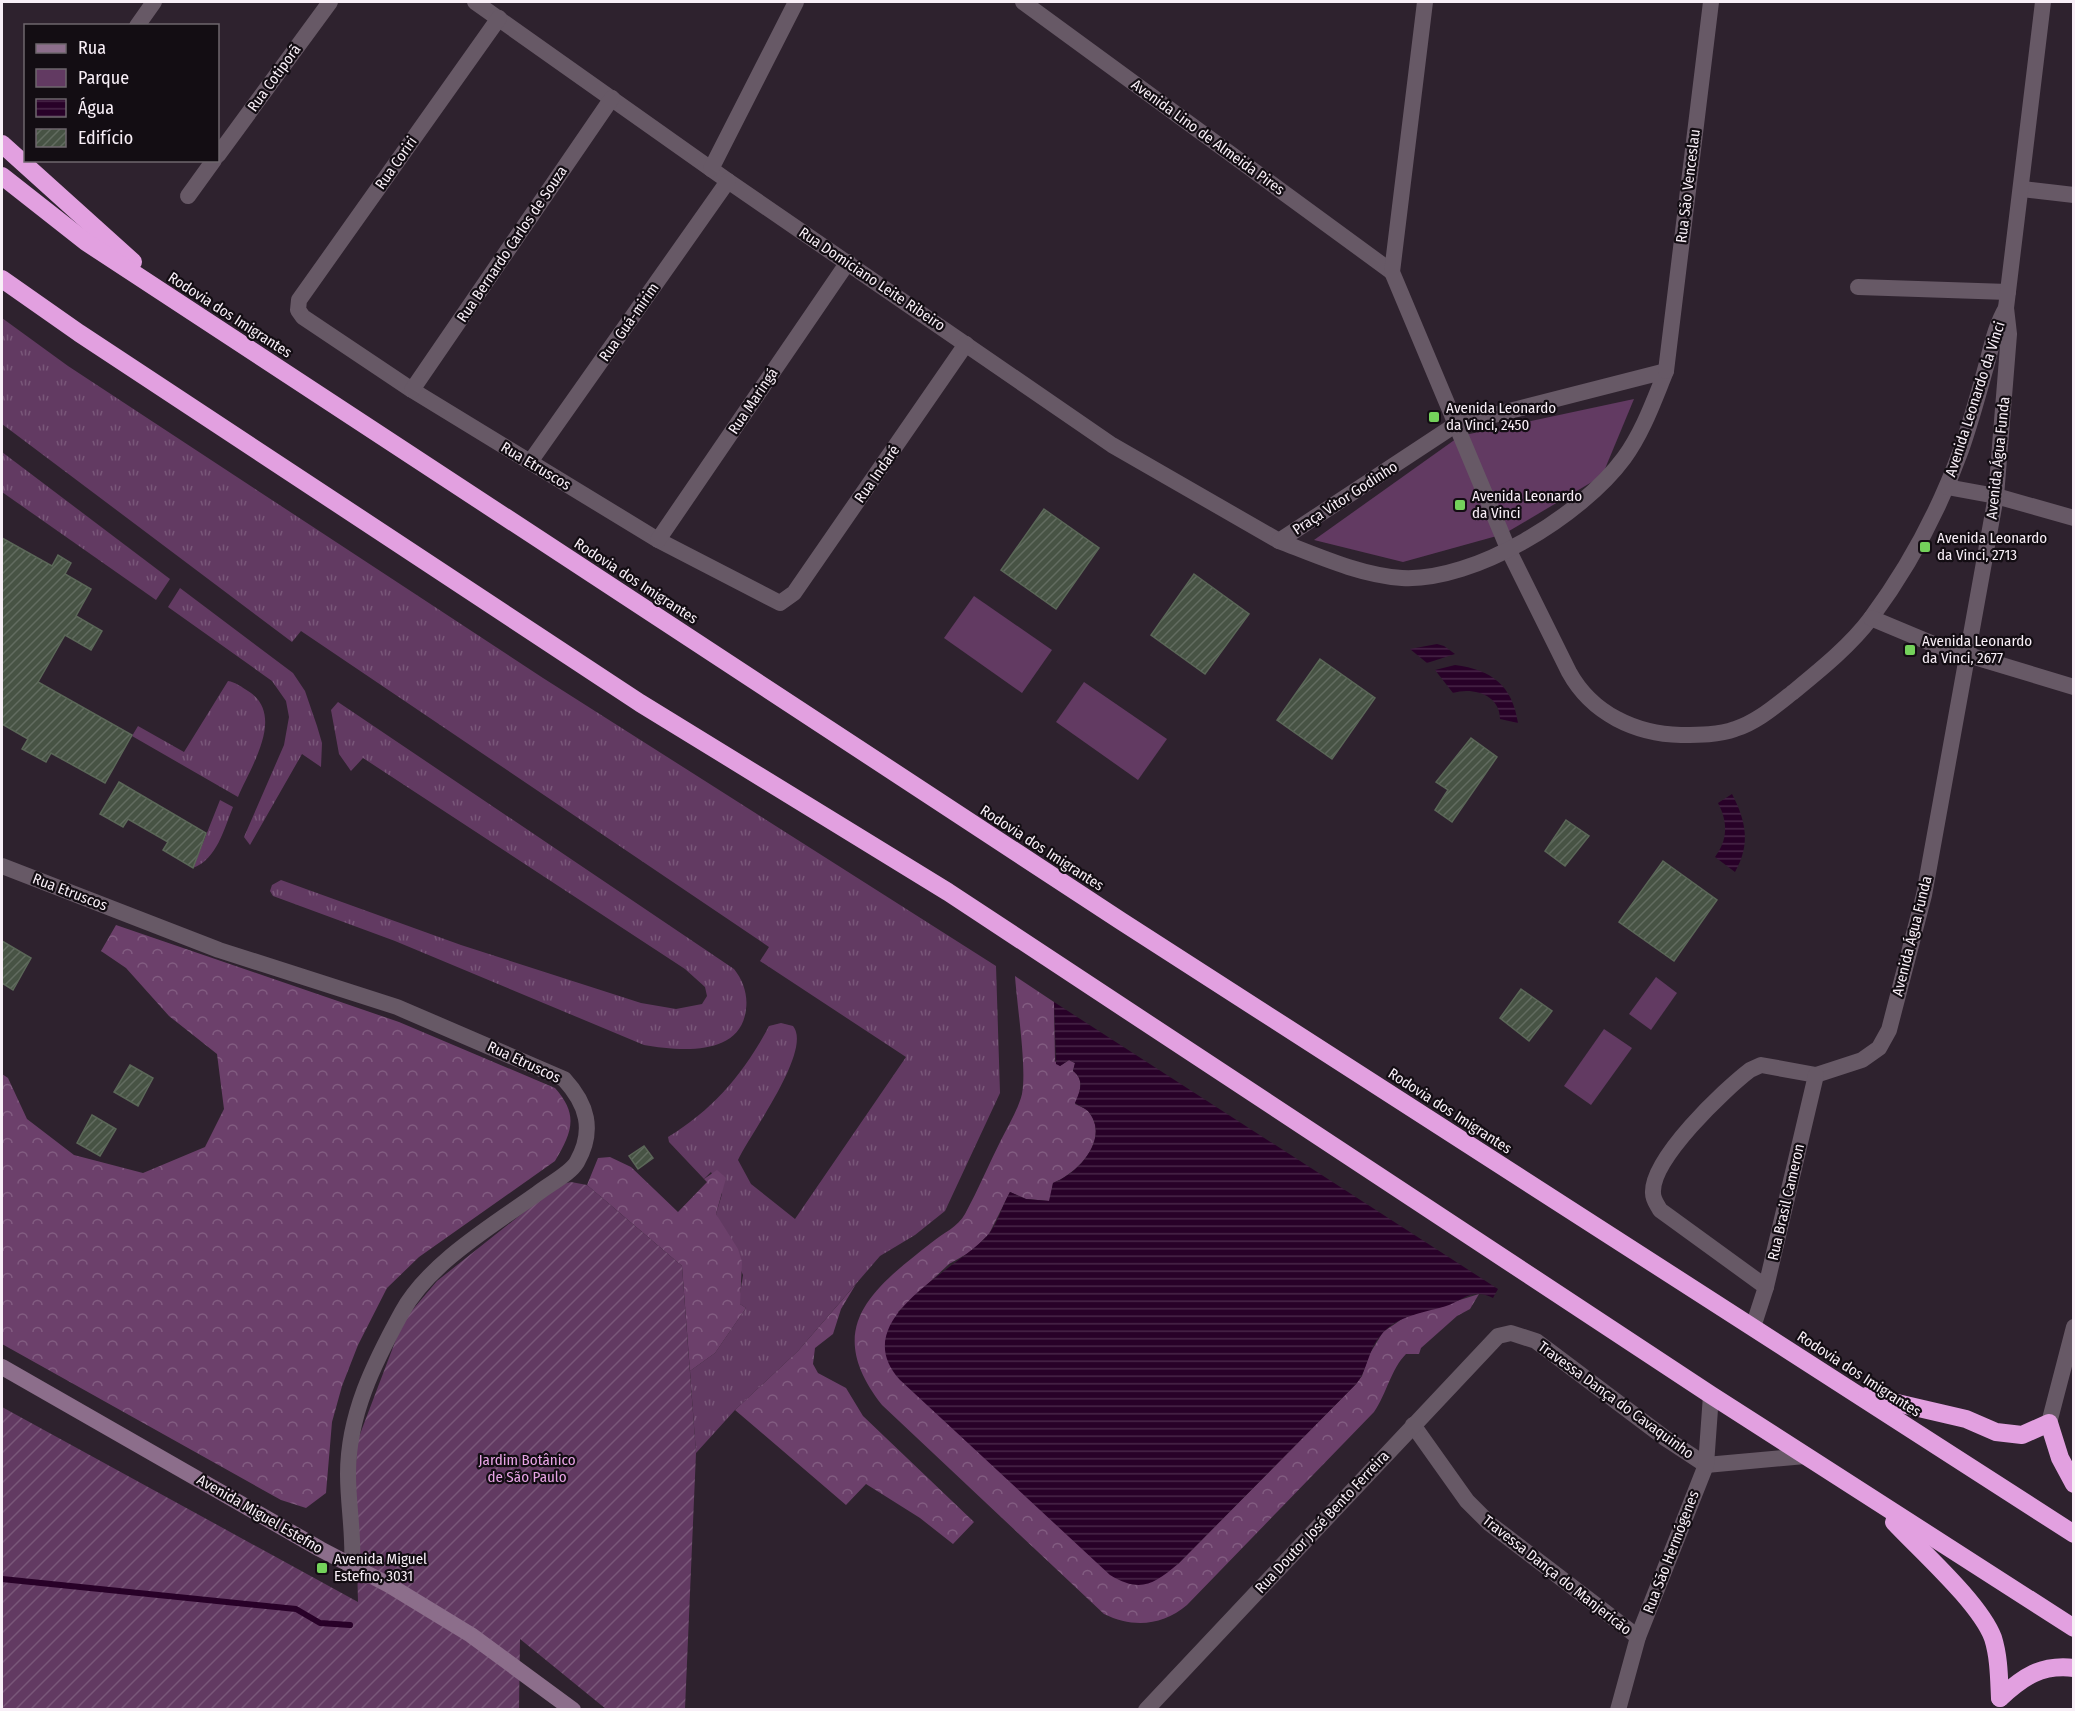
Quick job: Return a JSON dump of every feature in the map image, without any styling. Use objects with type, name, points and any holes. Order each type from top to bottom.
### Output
[{"type":"highway","points":[[2,144],[176,301]]},
{"type":"highway","name":"Rodovia dos Imigrantes","points":[[2,176],[86,242],[1121,921],[2073,1534]]},
{"type":"highway","points":[[2,279],[79,333],[630,696],[948,892],[1711,1395],[2073,1628]]},
{"type":"highway","points":[[1855,1393],[1966,1419],[1996,1432],[2022,1435],[2049,1423],[2060,1458],[2073,1484]]},
{"type":"highway","points":[[1876,1502],[1975,1606],[1986,1623],[1998,1660],[1999,1704]]},
{"type":"highway","points":[[1999,1704],[2024,1676],[2040,1669],[2073,1668]]},
{"type":"main road","name":"Avenida Miguel Estefno","points":[[2,1366],[471,1635],[573,1710]]},
{"type":"street","points":[[138,24],[154,2]]},
{"type":"street","name":"Rua Cotiporã","points":[[219,155],[330,2]]},
{"type":"street","name":"Rua Domiciano Leite Ribeiro","points":[[475,2],[728,182],[848,262],[1112,446],[1280,541]]},
{"type":"street","points":[[711,169],[796,2]]},
{"type":"street","name":"Avenida Lino de Almeida Pires","points":[[1023,2],[1392,272]]},
{"type":"street","name":"Avenida Leonardo da Vinci","points":[[1425,2],[1392,272],[1509,551],[1576,686],[1610,715],[1633,728],[1656,734],[1702,735],[1735,729],[1765,714],[1818,671],[1871,618],[1914,550],[1947,487],[1964,439],[1996,327],[2007,300]]},
{"type":"street","name":"Rua São Venceslau","points":[[1666,371],[1711,2]]},
{"type":"street","name":"Avenida Água Funda","points":[[1816,1075],[1862,1060],[1879,1048],[1889,1030],[1924,896],[1996,496],[2009,334],[2007,300],[2043,2]]},
{"type":"street","name":"Rua Coriri","points":[[298,310],[299,300],[499,18]]},
{"type":"street","name":"Rua Bernardo Carlos de Souza","points":[[412,390],[612,98]]},
{"type":"street","points":[[188,196],[213,162]]},
{"type":"street","name":"Rua Guá-mirim","points":[[530,462],[728,182]]},
{"type":"street","points":[[2022,189],[2073,195]]},
{"type":"street","name":"Rua Maringá","points":[[658,540],[848,262]]},
{"type":"street","points":[[1858,287],[2007,300]]},
{"type":"street","name":"Rua Etruscos","points":[[298,310],[303,317],[412,390],[658,540],[770,600],[785,602]]},
{"type":"street","name":"Rua Indaré","points":[[785,602],[794,593],[966,344]]},
{"type":"street","name":"Praça Vitor Godinho","points":[[1280,541],[1455,424],[1666,371]]},
{"type":"street","name":"Praça Vitor Godinho","points":[[1280,541],[1347,567],[1402,578],[1457,571],[1509,551],[1591,494],[1624,458],[1643,425],[1666,371]]},
{"type":"street","points":[[1947,487],[1996,496],[2073,518]]},
{"type":"street","points":[[1871,618],[1968,655],[2073,687]]},
{"type":"street","name":"Rua Etruscos","points":[[2,866],[219,950],[398,1007],[564,1079],[581,1098],[587,1115],[585,1137],[577,1163],[458,1251],[420,1286],[403,1309],[375,1363],[360,1401],[350,1441],[348,1476],[352,1565]]},
{"type":"street","points":[[1766,1287],[1660,1210],[1653,1194],[1654,1183],[1671,1146],[1750,1070],[1761,1065],[1816,1075]]},
{"type":"street","name":"Rua Brasil Cameron","points":[[1752,1327],[1766,1287],[1816,1075]]},
{"type":"street","points":[[2049,1423],[2073,1327]]},
{"type":"street","name":"Travessa Dança do Cavaquinho","points":[[1498,1336],[1511,1333],[1536,1341],[1665,1438],[1706,1465],[1805,1456]]},
{"type":"street","name":"Rua Doutor José Bento Ferreira","points":[[1146,1710],[1498,1336]]},
{"type":"street","name":"Rua São Hermógenes","points":[[1618,1710],[1638,1637],[1706,1465],[1711,1395]]},
{"type":"street","name":"Travessa Dança do Manjericão","points":[[1413,1425],[1467,1501],[1490,1524],[1638,1637]]},
{"type":"green space","points":[[2,318],[68,366],[543,678],[996,966],[1000,1093],[945,1211],[915,1235],[880,1256],[798,1351],[735,1410],[696,1453],[690,1371],[715,1353],[746,1308],[740,1304],[739,1300],[743,1275],[716,1214],[722,1194],[711,1172],[704,1179],[669,1142],[668,1137],[699,1115],[726,1089],[760,1043],[769,1026],[781,1023],[793,1026],[797,1038],[795,1053],[788,1072],[738,1160],[751,1184],[795,1219],[906,1057],[760,961],[769,947],[301,631],[292,642],[2,424]]},
{"type":"green space","points":[[1634,399],[1602,476],[1504,534],[1403,562],[1314,540],[1460,436]]},
{"type":"green space","points":[[2,452],[170,579],[156,600],[2,492]]},
{"type":"green space","points":[[180,588],[293,673],[305,691],[322,743],[321,767],[302,754],[250,845],[244,837],[284,745],[289,717],[286,701],[272,681],[168,607]]},
{"type":"green space","points":[[974,596],[1052,650],[1022,693],[944,638]]},
{"type":"green space","points":[[228,681],[248,691],[259,701],[264,713],[265,727],[262,741],[238,797],[132,736],[138,726],[184,752]]},
{"type":"green space","points":[[1084,682],[1167,739],[1138,780],[1056,722]]},
{"type":"green space","points":[[338,702],[734,969],[744,988],[746,1009],[742,1025],[733,1036],[721,1043],[691,1049],[644,1045],[395,941],[273,896],[270,891],[272,885],[281,880],[461,945],[641,1003],[676,1009],[702,1004],[707,996],[705,987],[685,969],[363,758],[351,771],[339,754],[331,710]]},
{"type":"green space","points":[[220,800],[233,807],[226,825],[214,851],[201,864],[193,868]]},
{"type":"green space","points":[[116,925],[399,1022],[555,1088],[568,1107],[569,1132],[555,1161],[419,1257],[387,1288],[358,1345],[342,1386],[332,1422],[326,1493],[306,1508],[281,1500],[2,1344],[2,1074],[8,1078],[27,1119],[74,1155],[143,1173],[205,1147],[224,1109],[217,1054],[169,1016],[126,968],[101,951]]},
{"type":"green space","points":[[1015,976],[1054,1002],[1055,1061],[1060,1066],[1069,1060],[1075,1063],[1073,1071],[1079,1078],[1080,1086],[1075,1104],[1088,1111],[1094,1122],[1096,1133],[1094,1143],[1081,1163],[1053,1183],[1050,1201],[1026,1199],[1010,1192],[989,1234],[972,1251],[949,1264],[898,1312],[1178,1564],[1356,1384],[1362,1376],[1369,1355],[1383,1332],[1405,1317],[1479,1294],[1470,1309],[1457,1316],[1421,1348],[1419,1354],[1406,1354],[1396,1367],[1374,1412],[1187,1605],[1157,1621],[1136,1623],[1104,1614],[882,1405],[864,1378],[856,1354],[855,1332],[862,1313],[873,1295],[909,1260],[962,1219],[1018,1106],[1022,1094],[1023,1069]]},
{"type":"green space","points":[[1656,977],[1677,993],[1651,1030],[1629,1014]]},
{"type":"green space","points":[[1604,1029],[1632,1048],[1591,1105],[1564,1086]]},
{"type":"green space","points":[[610,1157],[631,1167],[678,1212],[707,1182],[704,1179],[717,1170],[726,1178],[716,1214],[738,1249],[742,1262],[740,1304],[746,1308],[715,1353],[690,1371],[682,1266],[587,1185],[598,1158]]},
{"type":"green space","name":"Jardim Botânico de São Paulo","points":[[571,1182],[587,1185],[682,1266],[696,1453],[685,1709],[606,1709],[520,1639],[519,1709],[2,1709],[2,1407],[358,1602],[355,1485],[357,1442],[403,1321],[437,1281],[558,1185]]},
{"type":"green space","points":[[856,1284],[841,1309],[833,1334],[815,1348],[813,1364],[818,1373],[846,1388],[863,1416],[974,1522],[953,1544],[920,1518],[866,1484],[846,1505],[735,1410],[798,1351]]},
{"type":"water","points":[[1437,644],[1455,654],[1427,663],[1410,649]]},
{"type":"water","points":[[1455,665],[1480,671],[1498,682],[1511,699],[1518,723],[1500,719],[1499,710],[1484,694],[1468,691],[1453,693],[1435,670]]},
{"type":"water","points":[[1732,794],[1741,814],[1745,833],[1743,852],[1735,872],[1715,857],[1722,844],[1725,831],[1724,817],[1718,803]]},
{"type":"water","points":[[1054,1002],[1498,1289],[1493,1298],[1483,1294],[1471,1295],[1449,1305],[1404,1318],[1388,1328],[1377,1341],[1356,1384],[1178,1564],[1161,1577],[1146,1584],[1130,1584],[1110,1575],[900,1380],[887,1358],[886,1337],[895,1317],[931,1281],[987,1236],[1010,1192],[1026,1199],[1049,1201],[1053,1183],[1072,1172],[1088,1154],[1094,1143],[1096,1132],[1094,1121],[1088,1111],[1075,1103],[1080,1082],[1073,1071],[1075,1063],[1069,1060],[1060,1066],[1056,1064]]},
{"type":"building","points":[[1044,509],[1099,548],[1056,609],[1001,570]]},
{"type":"building","points":[[2,538],[52,566],[58,555],[71,563],[65,574],[91,589],[76,616],[102,631],[91,650],[65,635],[38,682],[132,735],[105,783],[51,753],[46,762],[22,749],[28,739],[2,724]]},
{"type":"building","points":[[1194,574],[1249,614],[1205,674],[1151,635]]},
{"type":"building","points":[[1320,659],[1375,698],[1332,759],[1277,720]]},
{"type":"building","points":[[1471,738],[1497,757],[1452,822],[1435,810],[1448,790],[1436,782]]},
{"type":"building","points":[[119,782],[206,833],[193,868],[163,850],[168,842],[128,819],[123,827],[100,814]]},
{"type":"building","points":[[1566,820],[1589,836],[1565,866],[1545,851]]},
{"type":"building","points":[[1663,861],[1717,900],[1674,961],[1619,922]]},
{"type":"building","points":[[2,941],[31,958],[13,990],[2,983]]},
{"type":"building","points":[[1521,989],[1552,1011],[1529,1041],[1500,1018]]},
{"type":"building","points":[[130,1065],[153,1078],[138,1106],[114,1092]]},
{"type":"building","points":[[92,1115],[116,1129],[100,1156],[77,1143]]},
{"type":"building","points":[[644,1146],[653,1158],[638,1169],[629,1156]]},
{"type":"waterway","points":[[2,1579],[296,1609],[320,1623],[350,1625]]},
{"type":"place","name":"Avenida Leonardo da Vinci, 2450","points":[[1434,417]]},
{"type":"place","name":"Avenida Leonardo da Vinci","points":[[1460,505]]},
{"type":"place","name":"Avenida Leonardo da Vinci, 2713","points":[[1925,547]]},
{"type":"place","name":"Avenida Leonardo da Vinci, 2677","points":[[1910,650]]},
{"type":"place","name":"Avenida Miguel Estefno, 3031","points":[[322,1568]]}]
